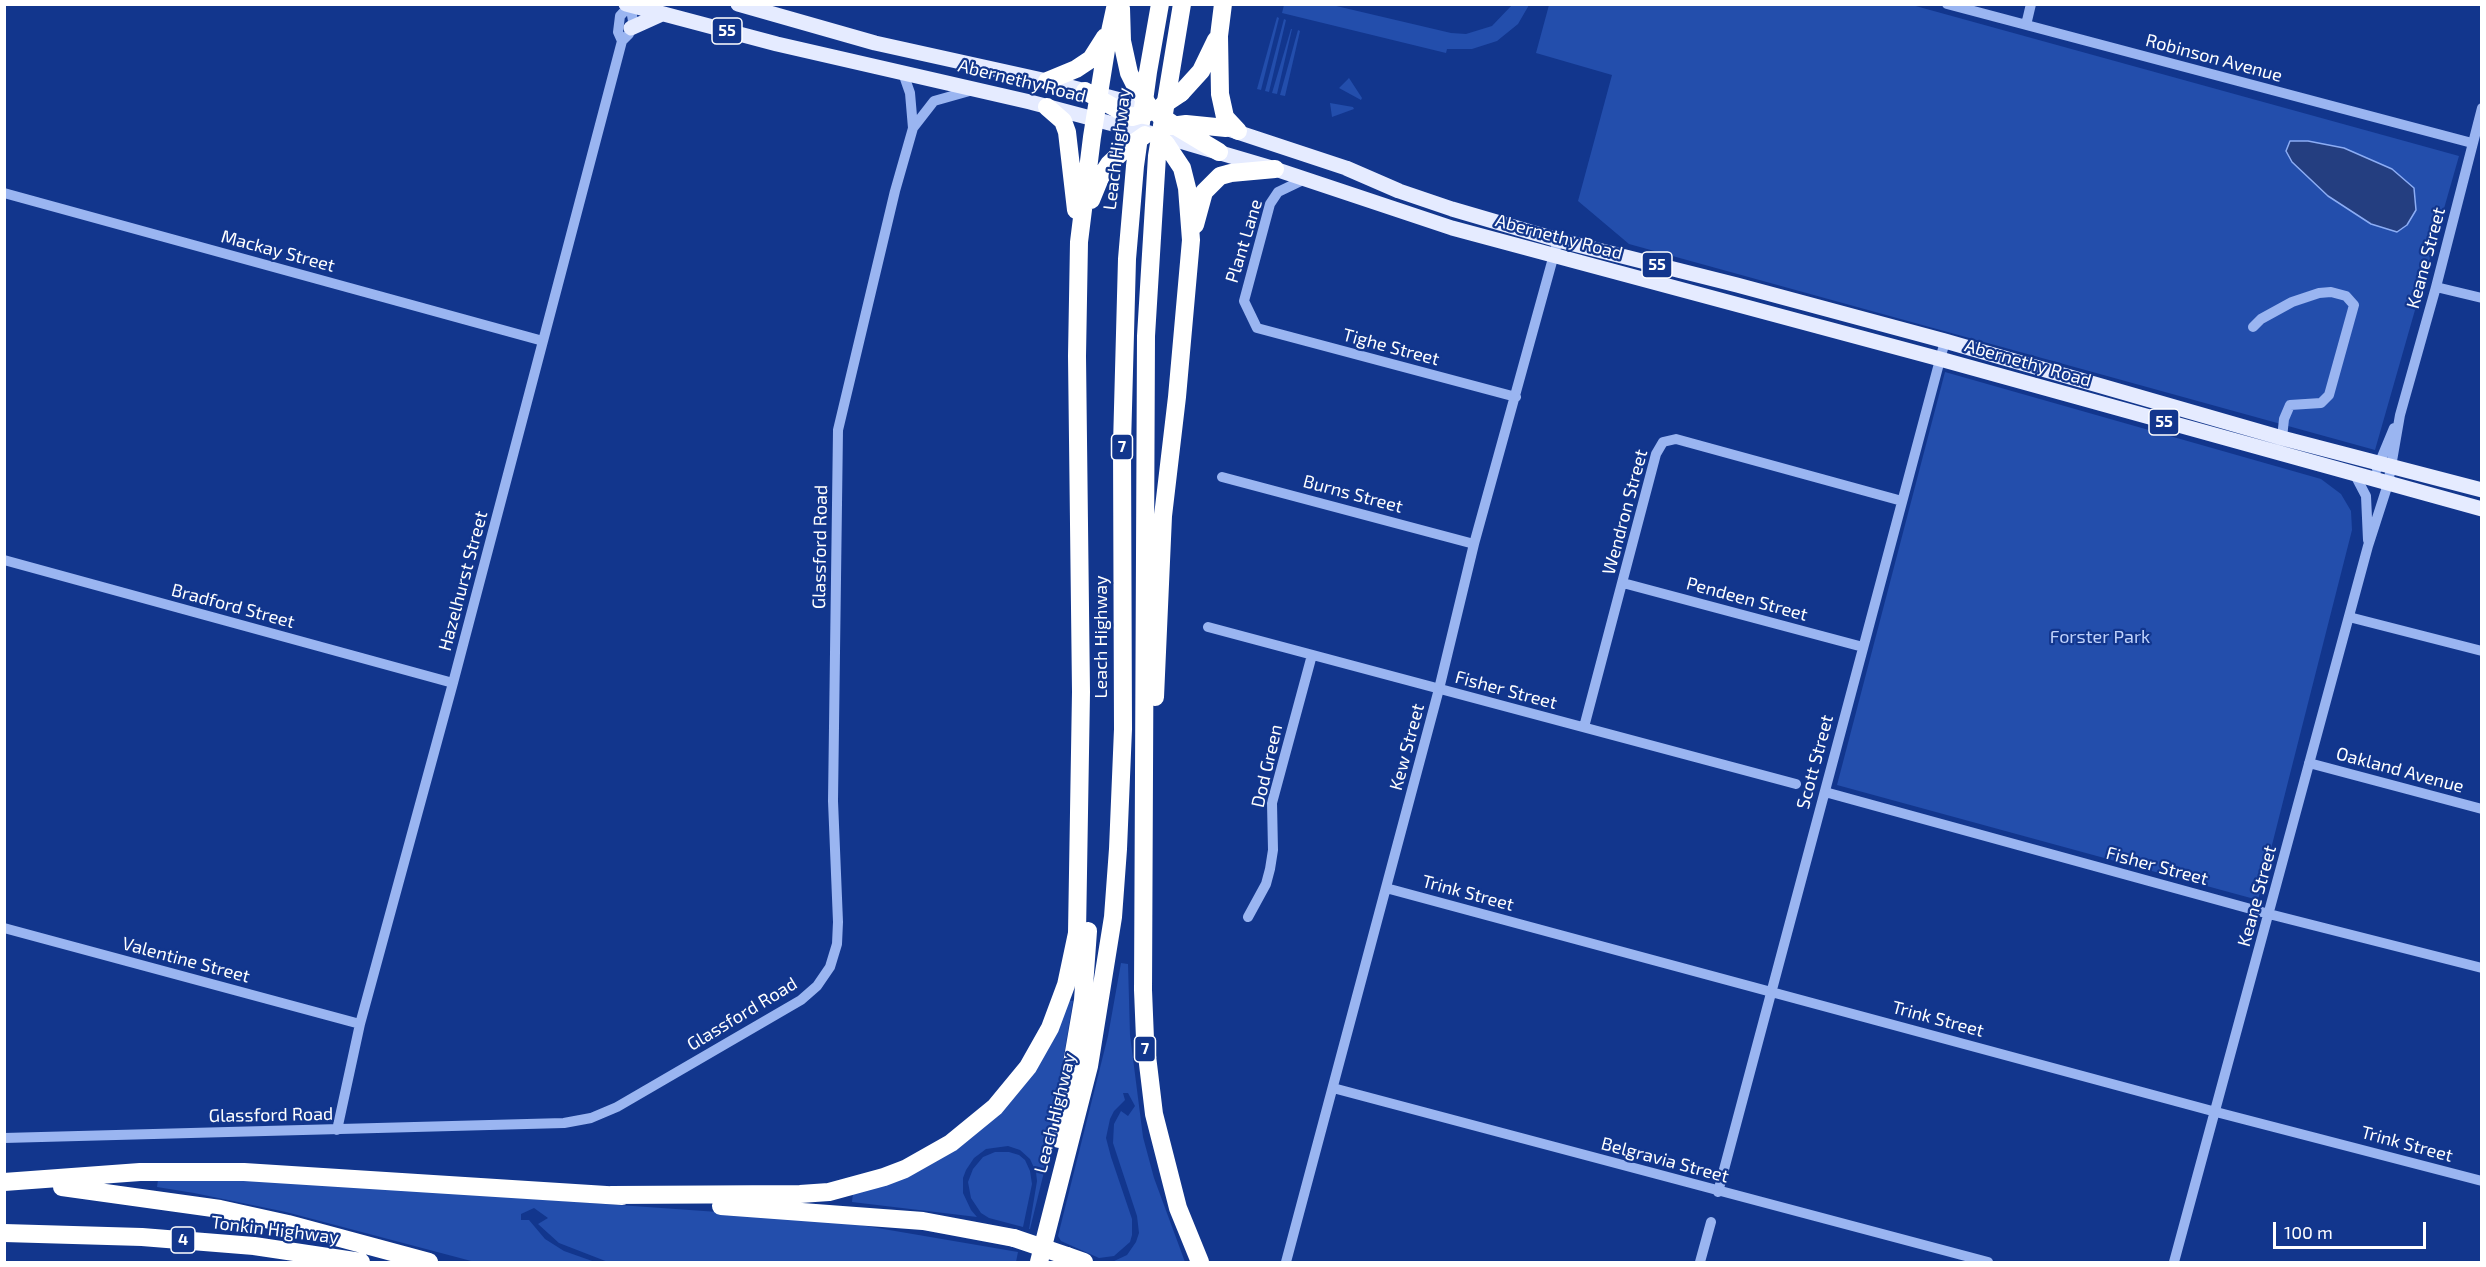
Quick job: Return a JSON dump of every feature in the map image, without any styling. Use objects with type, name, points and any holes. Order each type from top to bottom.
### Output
[{"type":"highway","name":"Leach Highway","points":[[1039,1263],[1089,1066],[1113,917],[1123,729],[1122,445],[1127,259],[1135,166],[1160,4]]},
{"type":"highway","name":"7","points":[[1182,4],[1157,156],[1146,336],[1143,990],[1149,1079],[1154,1114],[1170,1181],[1185,1230],[1200,1263]]},
{"type":"highway","points":[[1223,4],[1219,36],[1222,108],[1232,130]]},
{"type":"highway","points":[[1047,81],[1076,69],[1091,58],[1100,48],[1116,8]]},
{"type":"highway","points":[[612,1195],[800,1194],[853,1187],[905,1169],[951,1143],[995,1107],[1028,1067],[1059,1008],[1073,960],[1078,922],[1081,624],[1077,356],[1079,242],[1095,94],[1116,8]]},
{"type":"highway","name":"7","points":[[1116,8],[1129,73],[1131,111]]},
{"type":"highway","points":[[1093,118],[1153,109],[1181,93],[1201,70],[1219,36]]},
{"type":"highway","name":"7","points":[[1095,94],[1131,111],[1153,133],[1175,131]]},
{"type":"highway","points":[[1047,107],[1063,121],[1067,132],[1079,242]]},
{"type":"highway","name":"7","points":[[1131,111],[1153,109],[1175,131],[1219,152]]},
{"type":"highway","points":[[1079,242],[1093,193],[1100,178],[1109,164],[1125,149],[1153,133],[1206,125],[1232,130]]},
{"type":"highway","name":"7","points":[[1144,789],[1154,719],[1163,516],[1177,397],[1191,240],[1187,188],[1175,131]]},
{"type":"highway","name":"7","points":[[1191,240],[1204,192],[1210,183],[1231,172],[1275,169]]},
{"type":"highway","points":[[1054,1203],[1059,1140],[1083,1000],[1086,966],[1088,852],[1080,753]]},
{"type":"highway","points":[[4,1182],[140,1172],[244,1172],[612,1195],[923,1221],[1014,1238],[1075,1259]]},
{"type":"highway","points":[[28,1182],[220,1209],[288,1224],[429,1263]]},
{"type":"highway","name":"Tonkin Highway","points":[[4,1233],[198,1241],[254,1246],[361,1263]]},
{"type":"main road","name":"Abernethy Road","points":[[738,4],[875,43],[1047,81],[1095,94]]},
{"type":"main road","name":"Abernethy Road","points":[[629,5],[777,44],[1093,118]]},
{"type":"main road","points":[[626,34],[662,14]]},
{"type":"main road","name":"Abernethy Road","points":[[1232,130],[1346,168],[1426,201],[1558,240],[1945,341],[2282,438],[2481,490]]},
{"type":"main road","name":"Abernethy Road","points":[[1219,152],[1305,178],[1452,228],[1940,359],[2481,509]]},
{"type":"street","name":"Robinson Avenue","points":[[1947,4],[2472,143]]},
{"type":"street","points":[[2025,25],[2031,4]]},
{"type":"street","name":"Hazelhurst Street","points":[[337,1130],[360,1024],[626,34],[633,21],[629,5]]},
{"type":"street","name":"Glassford Road","points":[[4,1138],[564,1123],[591,1118],[617,1107],[801,1000],[817,986],[830,967],[837,944],[838,922],[833,801],[838,430],[895,190],[913,128],[910,93],[903,73]]},
{"type":"street","name":"Glassford Road","points":[[913,128],[934,101],[974,90]]},
{"type":"street","name":"Keane Street","points":[[2176,1260],[2368,546],[2385,464],[2436,286],[2481,108]]},
{"type":"street","name":"Plant Lane","points":[[1257,328],[1244,301],[1270,204],[1278,192],[1305,178]]},
{"type":"street","name":"Mackay Street","points":[[4,194],[543,341]]},
{"type":"street","name":"Kew Street","points":[[1286,1263],[1439,689],[1474,544],[1558,240]]},
{"type":"street","points":[[2436,286],[2481,298]]},
{"type":"street","points":[[2253,327],[2261,319],[2292,302],[2319,293],[2331,292],[2346,296],[2354,305],[2330,395],[2321,403],[2290,405],[2284,419],[2282,438]]},
{"type":"street","name":"Tighe Street","points":[[1257,328],[1516,397]]},
{"type":"street","name":"Scott Street","points":[[1718,1192],[1945,341]]},
{"type":"street","name":"Wendron Street","points":[[1584,727],[1656,454],[1663,442],[1676,439],[1902,501]]},
{"type":"street","name":"Keane Street","points":[[2355,475],[2366,496],[2368,546]]},
{"type":"street","name":"Burns Street","points":[[1222,477],[1474,544]]},
{"type":"street","name":"Bradford Street","points":[[4,560],[453,683]]},
{"type":"street","name":"Pendeen Street","points":[[1623,583],[1863,647]]},
{"type":"street","points":[[2349,617],[2481,651]]},
{"type":"street","name":"Fisher Street","points":[[1208,627],[1796,784]]},
{"type":"street","name":"Dod Green","points":[[1248,917],[1266,884],[1270,868],[1273,850],[1272,803],[1312,655]]},
{"type":"street","name":"Oakland Avenue","points":[[2310,764],[2481,809]]},
{"type":"street","name":"Fisher Street","points":[[1825,792],[2269,914],[2481,968]]},
{"type":"street","name":"Trink Street","points":[[1386,888],[1773,990],[2216,1112],[2481,1181]]},
{"type":"street","name":"Valentine Street","points":[[4,928],[360,1024]]},
{"type":"street","name":"Belgravia Street","points":[[1333,1088],[1988,1263]]},
{"type":"street","points":[[1700,1263],[1711,1222]]},
{"type":"green space","points":[[1284,5],[1332,5],[1451,33],[1466,34],[1492,26],[1512,5],[1529,5],[1518,24],[1497,41],[1472,49],[1447,49],[1446,53],[1282,13]]},
{"type":"green space","points":[[1549,5],[1912,5],[2459,156],[2375,450],[1629,244],[1578,201],[1612,75],[1536,53]]},
{"type":"green space","points":[[1277,17],[1279,18],[1261,90],[1257,89]]},
{"type":"green space","points":[[1284,19],[1286,20],[1269,92],[1265,91]]},
{"type":"green space","points":[[1291,29],[1277,94],[1272,93]]},
{"type":"green space","points":[[1298,30],[1300,31],[1285,96],[1280,95]]},
{"type":"green space","points":[[1349,78],[1362,98],[1361,100],[1339,88]]},
{"type":"green space","points":[[1330,103],[1353,107],[1354,109],[1332,117]]},
{"type":"green space","name":"Forster Park","points":[[1945,372],[2321,479],[2341,494],[2351,511],[2352,530],[2258,900],[1837,785]]},
{"type":"green space","points":[[1121,963],[1128,964],[1130,1035],[1143,1137],[1154,1178],[1185,1262],[1112,1262],[1127,1255],[1139,1233],[1137,1216],[1113,1143],[1114,1124],[1121,1111],[1128,1116],[1135,1106],[1128,1093],[1123,1093],[1125,1100],[1114,1111],[1110,1119],[1106,1138],[1132,1219],[1130,1242],[1114,1256],[1099,1258],[1061,1241],[1058,1236],[1108,1036]]},
{"type":"green space","points":[[1067,1000],[1073,1001],[1045,1168],[1030,1229],[1037,1181],[1036,1172],[1030,1159],[1020,1150],[1008,1146],[986,1149],[974,1158],[966,1170],[963,1178],[963,1193],[977,1217],[852,1202],[853,1193],[968,1137]]},
{"type":"green space","points":[[995,1152],[1019,1155],[1025,1160],[1030,1171],[1032,1184],[1023,1227],[989,1218],[981,1213],[971,1198],[968,1182],[973,1169],[983,1157]]},
{"type":"green space","points":[[158,1180],[266,1180],[732,1213],[860,1225],[1018,1252],[1016,1262],[608,1262],[559,1243],[538,1224],[548,1218],[534,1208],[521,1214],[521,1220],[529,1220],[545,1239],[564,1251],[595,1262],[475,1262],[286,1212],[157,1187]]},
{"type":"shaded area","points":[[2290,141],[2308,141],[2344,148],[2392,169],[2414,188],[2416,210],[2407,225],[2397,232],[2371,224],[2328,196],[2292,162],[2286,151]]}]
